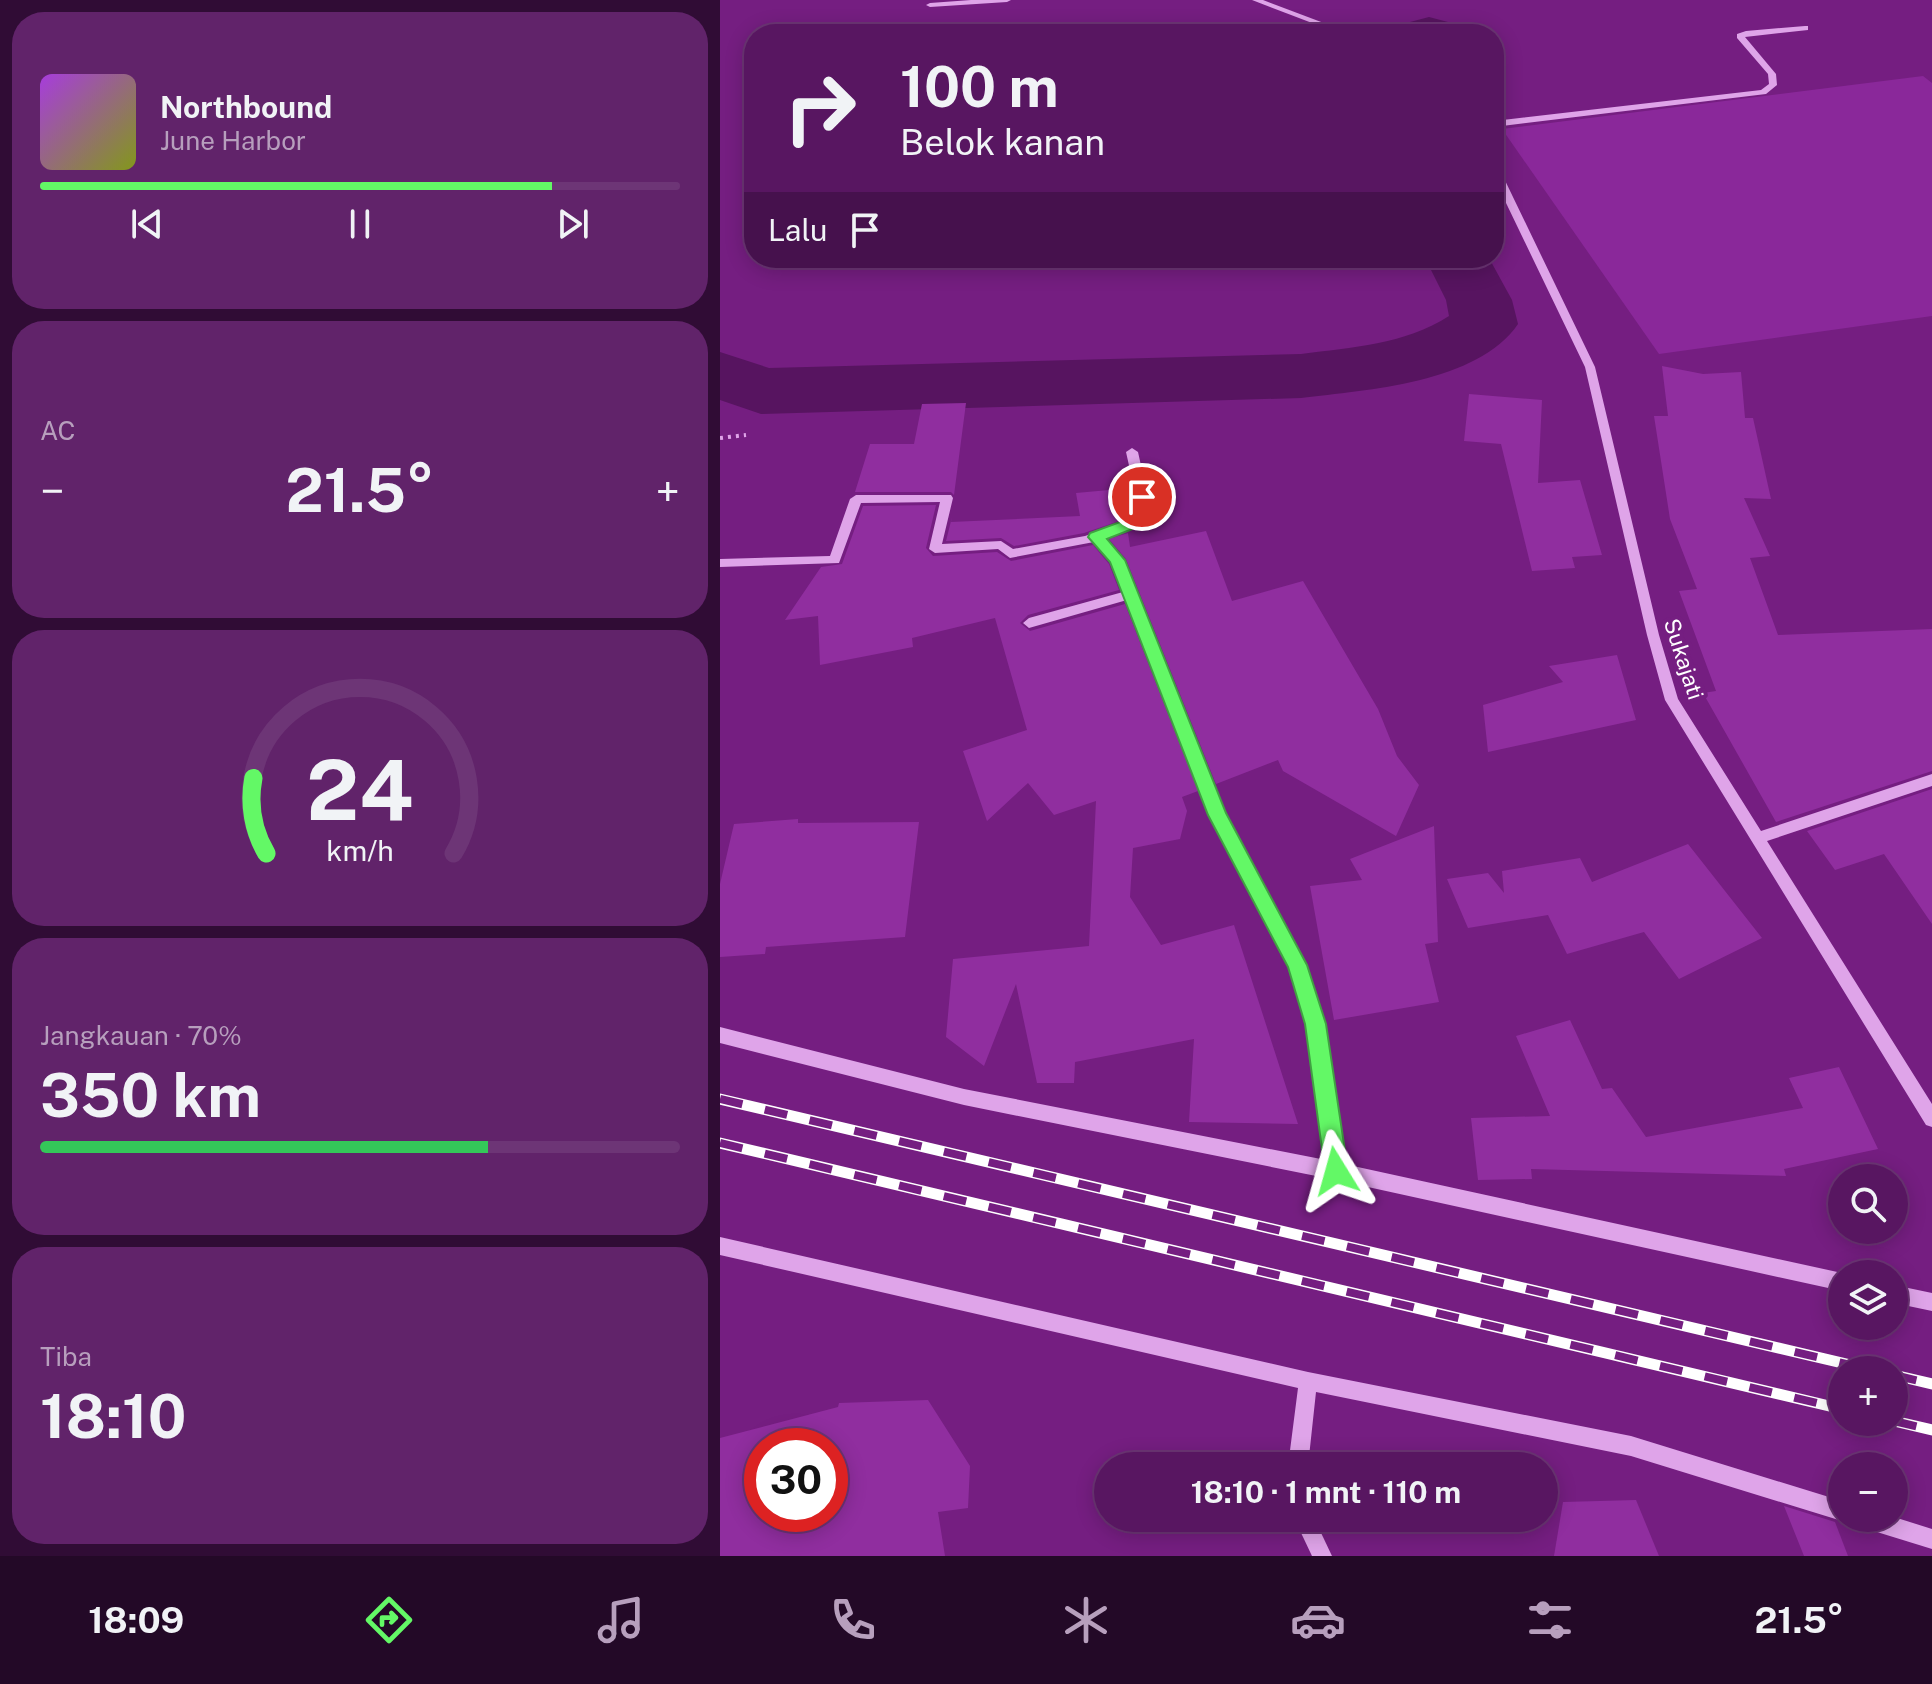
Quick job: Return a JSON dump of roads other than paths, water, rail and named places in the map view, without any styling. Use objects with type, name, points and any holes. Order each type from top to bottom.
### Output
[{"type":"street","points":[[930,5],[1007,0]]},
{"type":"street","points":[[1256,0],[1322,24]]},
{"type":"street","points":[[1504,123],[1763,92],[1773,85],[1772,74],[1740,36],[1805,28]]},
{"type":"street","name":"Sukajati","points":[[1504,189],[1590,367],[1653,635],[1672,700],[1932,1119]]},
{"type":"street","points":[[720,563],[835,560],[856,499],[947,498],[935,549],[1001,545],[1010,554],[1096,537],[1129,525],[1142,497],[1132,452]]},
{"type":"street","points":[[1096,537],[1117,560],[1218,815],[1297,965],[1315,1024],[1336,1171]]},
{"type":"street","points":[[1029,623],[1129,595]]},
{"type":"street","points":[[1758,838],[1932,780]]},
{"type":"street","points":[[720,1035],[964,1097],[1336,1171],[1828,1279]]},
{"type":"street","points":[[720,1246],[1308,1381],[1631,1446],[1828,1507]]},
{"type":"street","points":[[1908,1297],[1932,1302]]},
{"type":"street","points":[[1300,1452],[1308,1381]]},
{"type":"street","points":[[1311,1532],[1322,1556]]},
{"type":"street","points":[[1908,1532],[1932,1539]]},
{"type":"waterway","points":[[720,374],[761,391],[1301,376],[1388,365],[1448,347],[1484,324],[1479,300],[1462,268]]},
{"type":"railway","points":[[720,1099],[1828,1360]]},
{"type":"railway","points":[[720,1143],[1828,1406]]},
{"type":"railway","points":[[1908,1378],[1932,1384]]},
{"type":"railway","points":[[1908,1424],[1932,1430]]}]
